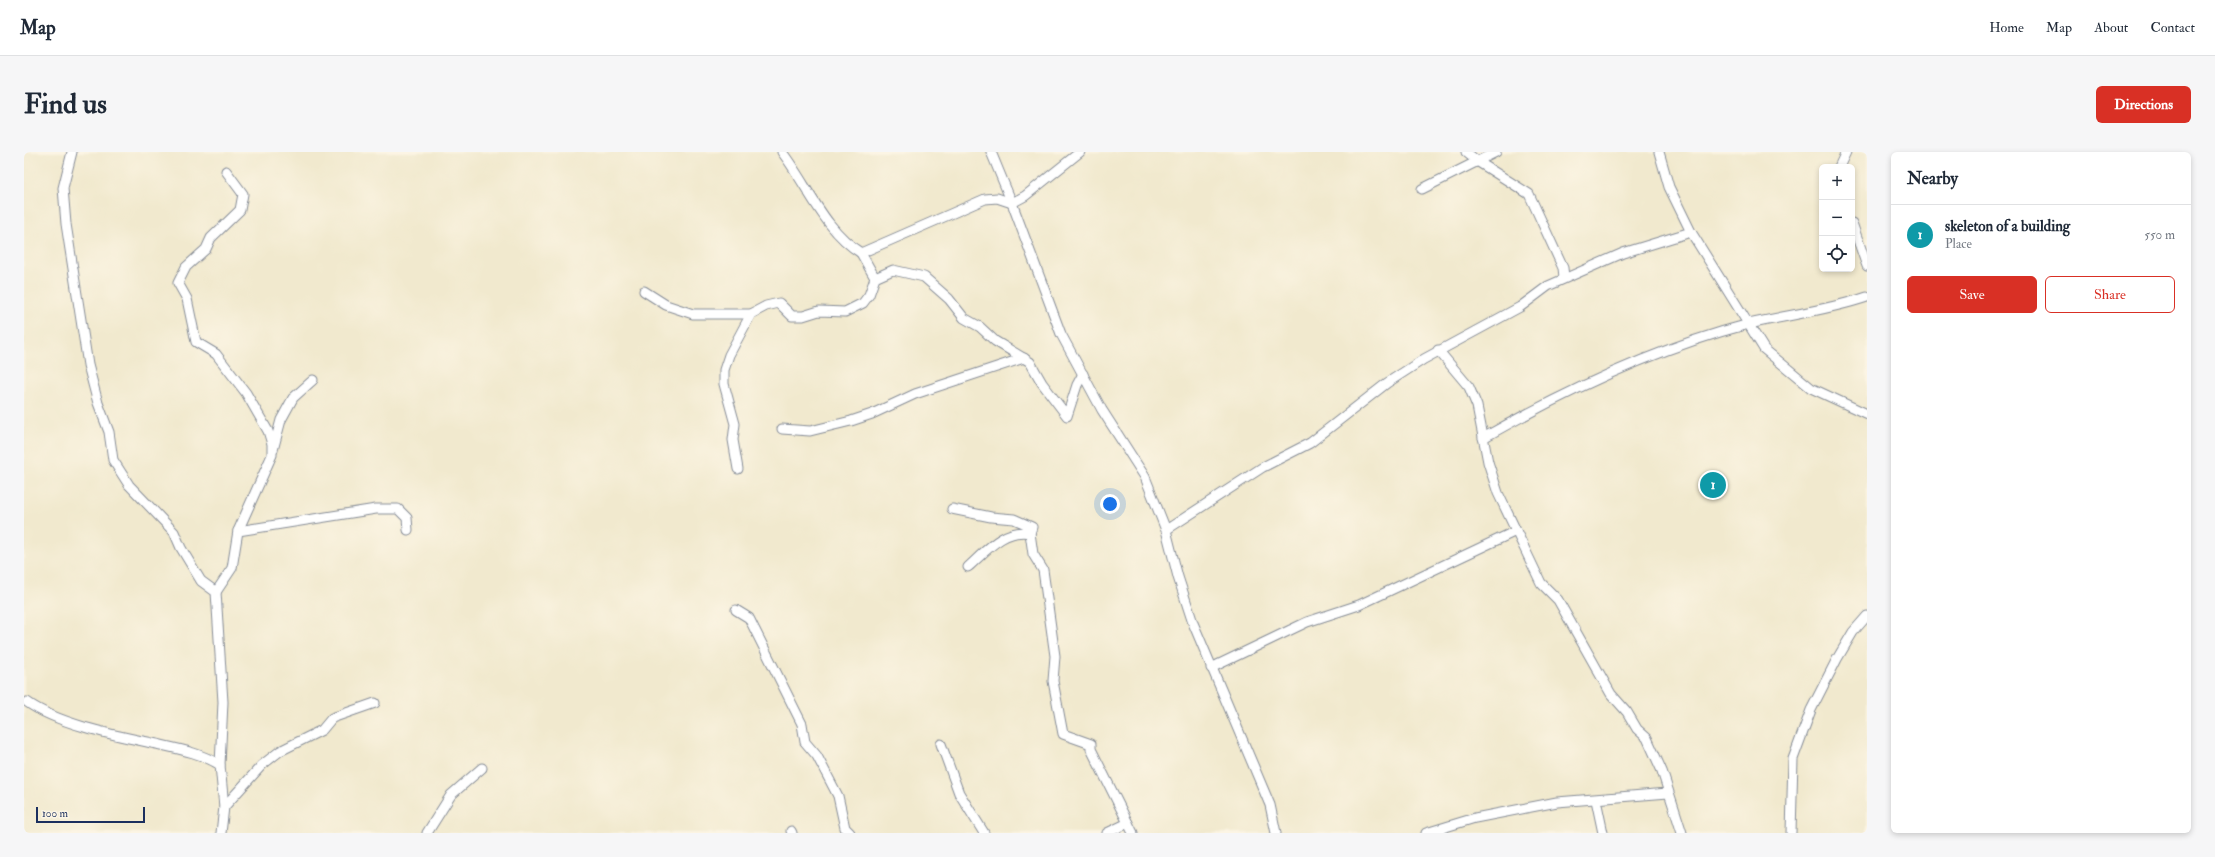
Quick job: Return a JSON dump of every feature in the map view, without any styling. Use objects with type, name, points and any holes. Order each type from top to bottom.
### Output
[{"type":"street","points":[[72,152],[63,188],[66,224],[88,365],[98,403],[109,432],[113,460],[129,485],[174,532],[181,548],[201,581],[216,592]]},
{"type":"street","points":[[794,152],[783,155],[816,207],[847,244],[861,253],[875,278]]},
{"type":"street","points":[[991,152],[1012,203],[1061,334],[1102,410],[1145,477],[1166,530],[1189,610],[1211,668],[1270,805],[1276,833]]},
{"type":"street","points":[[861,253],[985,199],[997,198],[1012,203],[1025,196],[1080,152]]},
{"type":"street","points":[[1466,152],[1477,161],[1529,194],[1563,268],[1564,277]]},
{"type":"street","points":[[1422,189],[1496,152]]},
{"type":"street","points":[[1659,152],[1670,187],[1691,232],[1750,324],[1764,349],[1772,358],[1811,388],[1867,414]]},
{"type":"street","points":[[1840,164],[1846,152]]},
{"type":"street","points":[[226,171],[243,194],[240,210],[211,238],[206,249],[186,267],[178,283],[187,299],[196,342],[216,354],[246,394],[268,431],[272,444],[272,455]]},
{"type":"street","points":[[1166,530],[1263,467],[1310,443],[1387,383],[1438,350],[1520,307],[1548,286],[1564,277],[1623,253],[1691,232]]},
{"type":"street","points":[[1855,232],[1867,266]]},
{"type":"street","points":[[644,291],[666,305],[693,314],[733,316],[751,314],[766,306],[779,303],[792,316],[803,316],[819,311],[845,312],[863,303],[869,295],[875,278],[893,270],[924,277],[949,299],[964,318],[1030,362],[1042,383],[1068,416],[1077,385],[1083,374]]},
{"type":"street","points":[[1483,438],[1514,421],[1632,364],[1679,345],[1750,324],[1818,310],[1867,297]]},
{"type":"street","points":[[738,469],[733,440],[735,424],[724,384],[724,370],[729,355],[751,314]]},
{"type":"street","points":[[1438,350],[1469,387],[1477,406],[1488,462],[1498,493],[1541,583],[1558,600],[1611,694],[1627,712],[1636,729],[1647,738],[1662,771],[1682,833]]},
{"type":"street","points":[[782,429],[810,431],[851,421],[872,414],[915,394],[1024,358]]},
{"type":"street","points":[[221,833],[224,808],[220,765],[223,702],[216,592],[232,568],[238,531],[272,455],[281,420],[293,398],[313,380]]},
{"type":"street","points":[[238,531],[376,509],[398,509],[408,518],[408,530]]},
{"type":"street","points":[[952,509],[991,517],[1014,519],[1032,527],[1030,533],[1033,554],[1043,570],[1055,656],[1053,681],[1063,734],[1091,744],[1091,749],[1134,833]]},
{"type":"street","points":[[968,567],[1006,535],[1019,531],[1030,533]]},
{"type":"street","points":[[1211,668],[1307,622],[1359,605],[1516,531]]},
{"type":"street","points":[[736,610],[749,618],[802,724],[805,742],[818,756],[838,796],[845,828],[850,833]]},
{"type":"street","points":[[1791,833],[1793,759],[1811,710],[1837,659],[1853,632],[1867,616]]},
{"type":"street","points":[[27,702],[35,708],[72,723],[189,752],[208,758],[220,765]]},
{"type":"street","points":[[224,808],[262,765],[280,752],[322,730],[332,718],[375,703]]},
{"type":"street","points":[[941,744],[959,792],[984,833]]},
{"type":"street","points":[[427,833],[451,795],[482,768]]},
{"type":"street","points":[[1426,833],[1482,816],[1557,802],[1668,793]]},
{"type":"street","points":[[1596,800],[1603,833]]},
{"type":"street","points":[[1107,833],[1128,823]]},
{"type":"place","name":"skeleton of a building","points":[[1713,485]]}]
